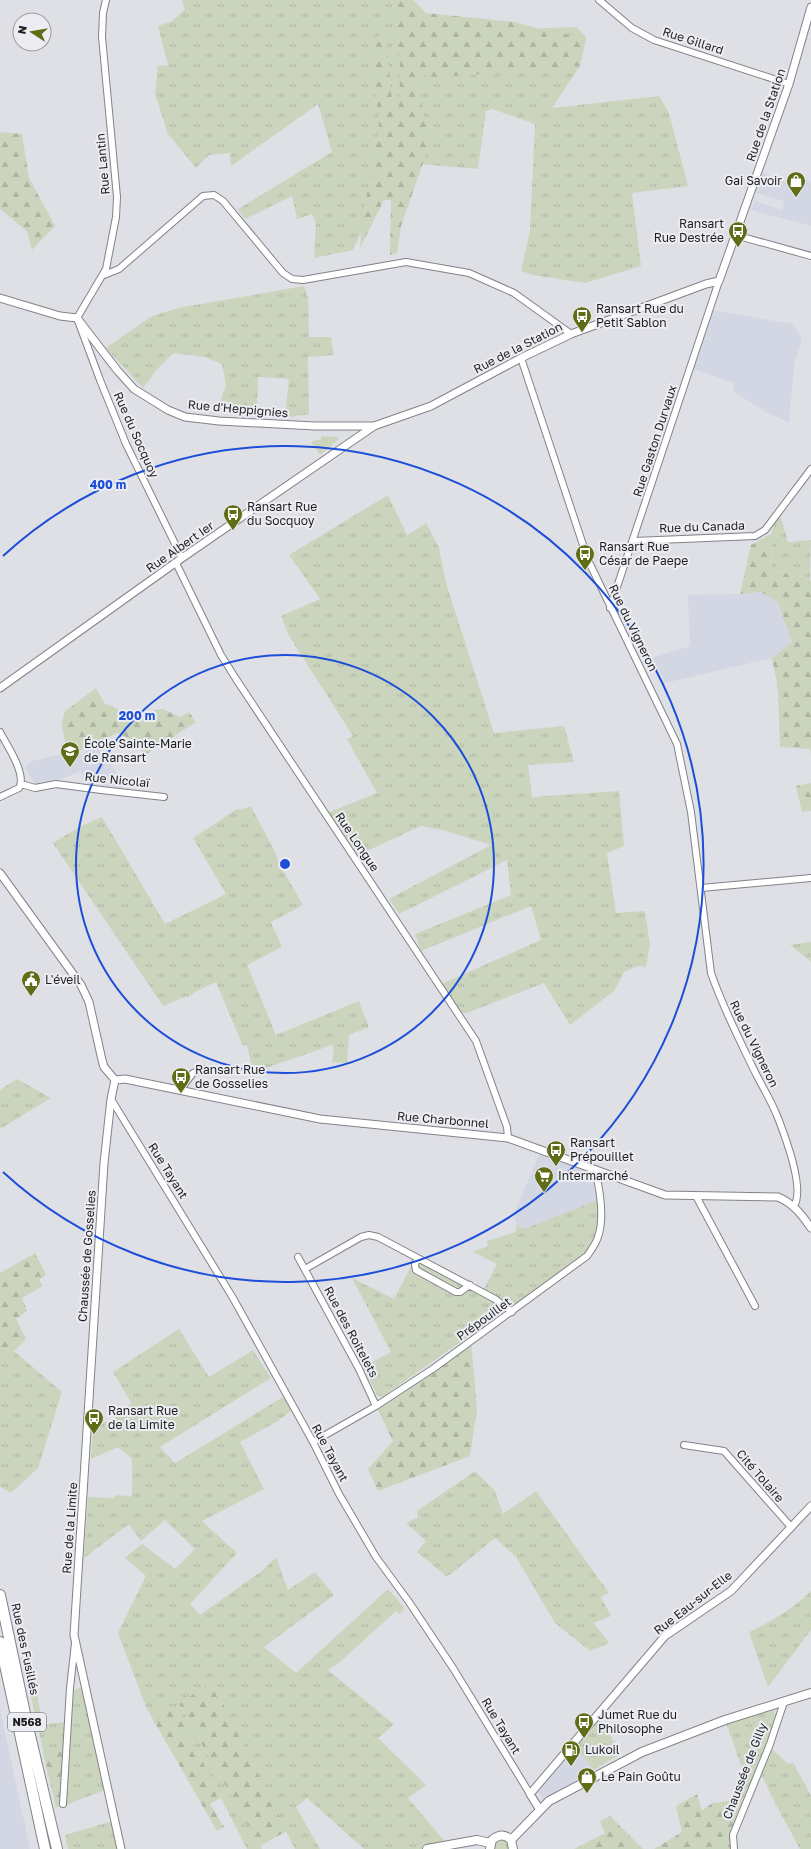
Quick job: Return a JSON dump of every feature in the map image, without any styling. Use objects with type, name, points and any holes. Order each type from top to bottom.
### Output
[{"type":"highway","name":"Rue des Fusillés","points":[[0,1595],[27,1723],[57,1849]]},
{"type":"highway","name":"Rue des Fusillés","points":[[0,1642],[45,1849]]},
{"type":"main road","name":"Chaussée de Gilly","points":[[511,1840],[549,1801],[642,1752],[725,1720],[811,1693]]},
{"type":"main road","points":[[427,1849],[477,1840],[490,1846],[492,1840],[499,1835],[508,1837],[511,1840],[513,1849]]},
{"type":"street","name":"Rue Lantin","points":[[77,318],[86,300],[104,275],[113,236],[118,197],[102,37],[103,13],[106,0]]},
{"type":"street","name":"Rue Gillard","points":[[599,0],[632,28],[654,40],[789,84]]},
{"type":"street","name":"Rue de la Station","points":[[374,426],[431,406],[521,358],[571,334],[706,284],[719,281],[789,84],[811,7]]},
{"type":"street","points":[[104,275],[119,269],[203,196],[214,195],[223,201],[283,273],[292,278],[303,280],[406,262],[469,273],[514,293],[571,334]]},
{"type":"street","points":[[735,235],[811,256]]},
{"type":"street","name":"Rue Gaston Durvaux","points":[[610,608],[634,541],[719,281]]},
{"type":"street","points":[[0,298],[60,316],[77,318]]},
{"type":"street","name":"Rue d'Heppignies","points":[[77,318],[128,383],[151,401],[180,415],[219,421],[333,427],[374,426]]},
{"type":"street","name":"Rue du Socquoy","points":[[77,318],[126,444],[182,558]]},
{"type":"street","name":"Rue du Vigneron","points":[[521,358],[588,560],[677,744],[691,812],[711,973],[719,996],[778,1116],[792,1161],[797,1198],[794,1206]]},
{"type":"street","name":"Rue Albert Ier","points":[[0,688],[182,558],[374,426]]},
{"type":"street","name":"Rue du Canada","points":[[634,541],[754,536],[765,530],[811,469]]},
{"type":"street","name":"Rue Longue","points":[[176,563],[221,655],[236,679],[476,1041],[507,1126],[508,1138]]},
{"type":"street","points":[[0,732],[19,770],[21,784],[16,790],[0,797]]},
{"type":"street","name":"Rue Nicolaï","points":[[21,784],[35,788],[56,784],[164,797]]},
{"type":"street","points":[[0,873],[81,985],[89,1002],[104,1067],[115,1080]]},
{"type":"street","points":[[701,888],[811,878]]},
{"type":"street","points":[[180,1090],[194,1072],[205,1069]]},
{"type":"street","name":"Rue Charbonnel","points":[[115,1080],[125,1079],[320,1119],[475,1133],[508,1138],[665,1195],[778,1197],[788,1201],[794,1206]]},
{"type":"street","name":"Chaussée de Gosselies","points":[[88,1415],[104,1163],[111,1099],[115,1080]]},
{"type":"street","name":"Rue Tayant","points":[[111,1099],[234,1298],[313,1442],[339,1494],[376,1557],[409,1602],[453,1668],[540,1810]]},
{"type":"street","name":"Prépouillet","points":[[313,1442],[376,1406],[434,1368],[587,1256],[598,1238],[601,1215],[599,1183],[595,1169]]},
{"type":"street","points":[[696,1196],[755,1306]]},
{"type":"street","points":[[794,1206],[810,1225]]},
{"type":"street","points":[[305,1269],[361,1237],[369,1235],[378,1237],[470,1285],[495,1299],[512,1312]]},
{"type":"street","name":"Rue des Roitelets","points":[[298,1257],[359,1369],[376,1406]]},
{"type":"street","points":[[417,1258],[415,1265],[416,1270],[456,1292],[460,1292],[470,1285]]},
{"type":"street","name":"Rue de la Limite","points":[[63,1804],[70,1688],[75,1643],[88,1415]]},
{"type":"street","name":"Cité Tolaire","points":[[684,1445],[724,1451],[791,1527]]},
{"type":"street","name":"Rue Eau-sur-Elle","points":[[530,1794],[665,1636],[731,1591],[811,1506]]},
{"type":"street","name":"Rue de la Limite","points":[[75,1643],[121,1849]]},
{"type":"street","name":"Chaussée de Gilly","points":[[734,1849],[733,1835],[770,1744],[784,1702]]},
{"type":"shaded area","points":[[758,171],[791,184],[795,175],[811,182],[811,226],[751,210],[755,201],[782,210],[784,201],[754,192]]},
{"type":"shaded area","points":[[710,310],[792,324],[802,338],[794,365],[789,423],[766,412],[733,391],[734,383],[691,368]]},
{"type":"shaded area","points":[[761,592],[778,602],[792,642],[772,658],[665,683],[659,669],[648,674],[642,661],[690,646],[688,595]]},
{"type":"shaded area","name":"École Sainte-Marie de Ransart","points":[[101,745],[125,790],[89,787],[80,771],[57,781],[42,781],[35,785],[25,766],[33,761],[75,751],[78,755]]},
{"type":"shaded area","points":[[544,1150],[595,1169],[600,1199],[524,1229],[516,1225],[514,1213],[539,1155]]},
{"type":"shaded area","points":[[0,1709],[30,1849],[0,1849]]},
{"type":"shaded area","points":[[577,1746],[581,1754],[594,1770],[543,1799],[537,1791]]},
{"type":"green space","points":[[182,0],[401,0],[404,34],[576,27],[586,37],[580,66],[552,108],[659,96],[669,113],[688,186],[632,193],[641,266],[585,283],[533,275],[521,271],[530,230],[535,124],[492,109],[486,111],[478,169],[393,162],[353,250],[314,258],[316,223],[312,214],[297,219],[292,196],[245,219],[238,209],[332,152],[318,104],[231,166],[230,153],[209,155],[196,168],[168,134],[155,94],[158,66],[168,65],[158,26],[172,21],[185,9]]},
{"type":"green space","points":[[392,0],[413,0],[426,13],[515,22],[550,32],[586,37],[580,66],[443,77],[416,76],[430,143],[401,226],[397,253],[390,255],[391,200],[384,200],[360,248],[362,220],[379,128],[371,38],[380,35],[386,40],[392,99],[399,107],[400,66]]},
{"type":"green space","points":[[0,132],[22,134],[29,178],[55,226],[32,250],[27,231],[0,209]]},
{"type":"green space","points":[[304,286],[308,298],[309,337],[331,337],[334,355],[308,357],[309,414],[285,418],[289,379],[258,377],[257,416],[217,409],[226,386],[222,364],[204,357],[174,353],[159,367],[143,388],[106,348],[152,316],[178,308]]},
{"type":"green space","points":[[321,436],[338,437],[338,440],[320,455],[311,442],[321,439]]},
{"type":"green space","points":[[388,495],[407,535],[426,523],[439,548],[446,583],[494,733],[564,726],[574,762],[528,765],[532,797],[619,791],[624,846],[607,853],[616,913],[645,911],[650,945],[646,967],[638,966],[624,972],[614,991],[570,1025],[544,983],[467,1013],[460,1013],[441,984],[541,940],[531,906],[421,951],[415,934],[511,895],[507,860],[399,914],[389,899],[491,845],[446,831],[421,826],[356,856],[327,813],[377,793],[347,739],[353,736],[289,636],[281,616],[320,599],[289,555]]},
{"type":"green space","points":[[779,511],[788,542],[811,540],[810,579],[772,570],[771,534]]},
{"type":"green space","points":[[771,534],[772,570],[810,579],[811,581],[811,754],[810,749],[780,747],[778,689],[772,658],[792,642],[778,602],[761,592],[740,594],[751,545]]},
{"type":"green space","points":[[96,688],[105,704],[114,707],[137,722],[149,711],[163,709],[180,717],[189,712],[196,722],[145,755],[133,742],[118,733],[82,750],[66,748],[62,726],[64,712]]},
{"type":"green space","points":[[811,783],[811,811],[802,812],[796,786]]},
{"type":"green space","points":[[251,806],[275,852],[280,865],[303,905],[271,922],[282,947],[247,965],[276,1035],[359,1001],[369,1027],[349,1035],[347,1063],[332,1062],[334,1051],[332,1045],[255,1072],[252,1068],[247,1044],[243,1046],[216,982],[188,997],[187,996],[163,1006],[53,843],[81,826],[102,817],[165,924],[226,894],[193,838],[237,809],[240,810]]},
{"type":"green space","points":[[811,942],[811,962],[790,945]]},
{"type":"green space","points":[[17,1079],[51,1098],[0,1129],[0,1090]]},
{"type":"green space","points":[[600,1199],[598,1238],[577,1261],[515,1307],[484,1289],[497,1264],[473,1252],[488,1246],[487,1241],[516,1232],[516,1225],[524,1229]]},
{"type":"green space","points":[[35,1253],[46,1275],[39,1280],[43,1286],[22,1298],[27,1311],[16,1319],[26,1339],[14,1351],[0,1348],[0,1273]]},
{"type":"green space","points":[[416,1257],[498,1301],[502,1313],[382,1397],[377,1395],[363,1367],[391,1352],[352,1278],[394,1299]]},
{"type":"green space","points":[[179,1329],[209,1377],[253,1350],[271,1378],[160,1447],[175,1463],[286,1395],[292,1410],[278,1421],[240,1442],[264,1489],[202,1521],[237,1553],[190,1604],[200,1615],[262,1571],[276,1557],[288,1590],[315,1572],[334,1595],[264,1647],[296,1673],[388,1589],[404,1607],[403,1611],[399,1614],[396,1611],[340,1662],[328,1670],[394,1724],[378,1738],[426,1785],[408,1798],[448,1845],[422,1849],[364,1849],[307,1798],[296,1807],[320,1849],[295,1849],[211,1683],[179,1704],[262,1849],[247,1849],[174,1706],[152,1718],[145,1704],[118,1633],[146,1576],[125,1558],[142,1544],[175,1569],[195,1549],[165,1520],[141,1541],[129,1524],[84,1558],[88,1497],[115,1498],[116,1495],[132,1496],[132,1459],[118,1447],[91,1459],[93,1423],[115,1421],[114,1412],[132,1404],[113,1372]]},
{"type":"green space","points":[[471,1342],[477,1409],[470,1456],[378,1491],[368,1469],[393,1441],[376,1406]]},
{"type":"green space","points":[[0,1348],[14,1351],[62,1392],[38,1468],[11,1493],[0,1487]]},
{"type":"green space","points":[[475,1471],[495,1491],[503,1514],[536,1491],[609,1593],[601,1597],[611,1616],[594,1623],[609,1643],[590,1651],[555,1623],[516,1557],[495,1538],[451,1574],[446,1576],[417,1552],[426,1541],[406,1523],[418,1517],[417,1511]]},
{"type":"green space","points":[[811,1591],[811,1630],[768,1687],[749,1632],[782,1614]]},
{"type":"green space","points":[[33,1673],[43,1725],[63,1722],[68,1723],[59,1807],[56,1807],[26,1675]]},
{"type":"green space","points":[[211,1682],[287,1831],[260,1846],[179,1704]]},
{"type":"green space","points":[[80,1688],[84,1690],[105,1790],[66,1805],[73,1692]]},
{"type":"green space","points":[[774,1705],[776,1717],[746,1802],[738,1781],[743,1771],[725,1720]]},
{"type":"green space","points":[[174,1706],[221,1798],[210,1804],[224,1827],[217,1831],[152,1718]]},
{"type":"green space","points":[[598,1719],[608,1730],[620,1754],[594,1770],[581,1754],[577,1746]]},
{"type":"green space","points":[[769,1746],[788,1764],[793,1763],[811,1795],[811,1849],[800,1849],[759,1770]]},
{"type":"green space","points":[[66,1750],[63,1804],[56,1807],[43,1753]]},
{"type":"green space","points":[[738,1781],[746,1802],[733,1835],[734,1849],[654,1849],[682,1832],[676,1806],[697,1794],[702,1811],[712,1803],[729,1801]]},
{"type":"green space","points":[[610,1816],[643,1849],[574,1849],[605,1833],[600,1821]]},
{"type":"green space","points":[[113,1821],[119,1849],[68,1849],[65,1835]]},
{"type":"green space","points":[[503,1835],[513,1849],[491,1849],[490,1843]]},
{"type":"place","name":"Gai Savoir","points":[[796,198]]},
{"type":"place","name":"Ransart Rue Destrée","points":[[738,248]]},
{"type":"place","name":"Ransart Rue du Petit Sablon","points":[[582,333]]},
{"type":"place","name":"Ransart Rue du Socquoy","points":[[233,531]]},
{"type":"place","name":"Ransart Rue César de Paepe","points":[[585,571]]},
{"type":"place","name":"École Sainte-Marie de Ransart","points":[[70,768]]},
{"type":"place","name":"L'éveil","points":[[31,997]]},
{"type":"place","name":"Ransart Rue de Gosselies","points":[[181,1094]]},
{"type":"place","name":"Ransart Prépouillet","points":[[556,1167]]},
{"type":"place","name":"Intermarché","points":[[544,1193]]},
{"type":"place","name":"Ransart Rue de la Limite","points":[[94,1435]]},
{"type":"place","name":"Jumet Rue du Philosophe","points":[[584,1739]]},
{"type":"place","name":"Lukoil","points":[[571,1767]]},
{"type":"place","name":"Le Pain Goûtu","points":[[587,1794]]}]
